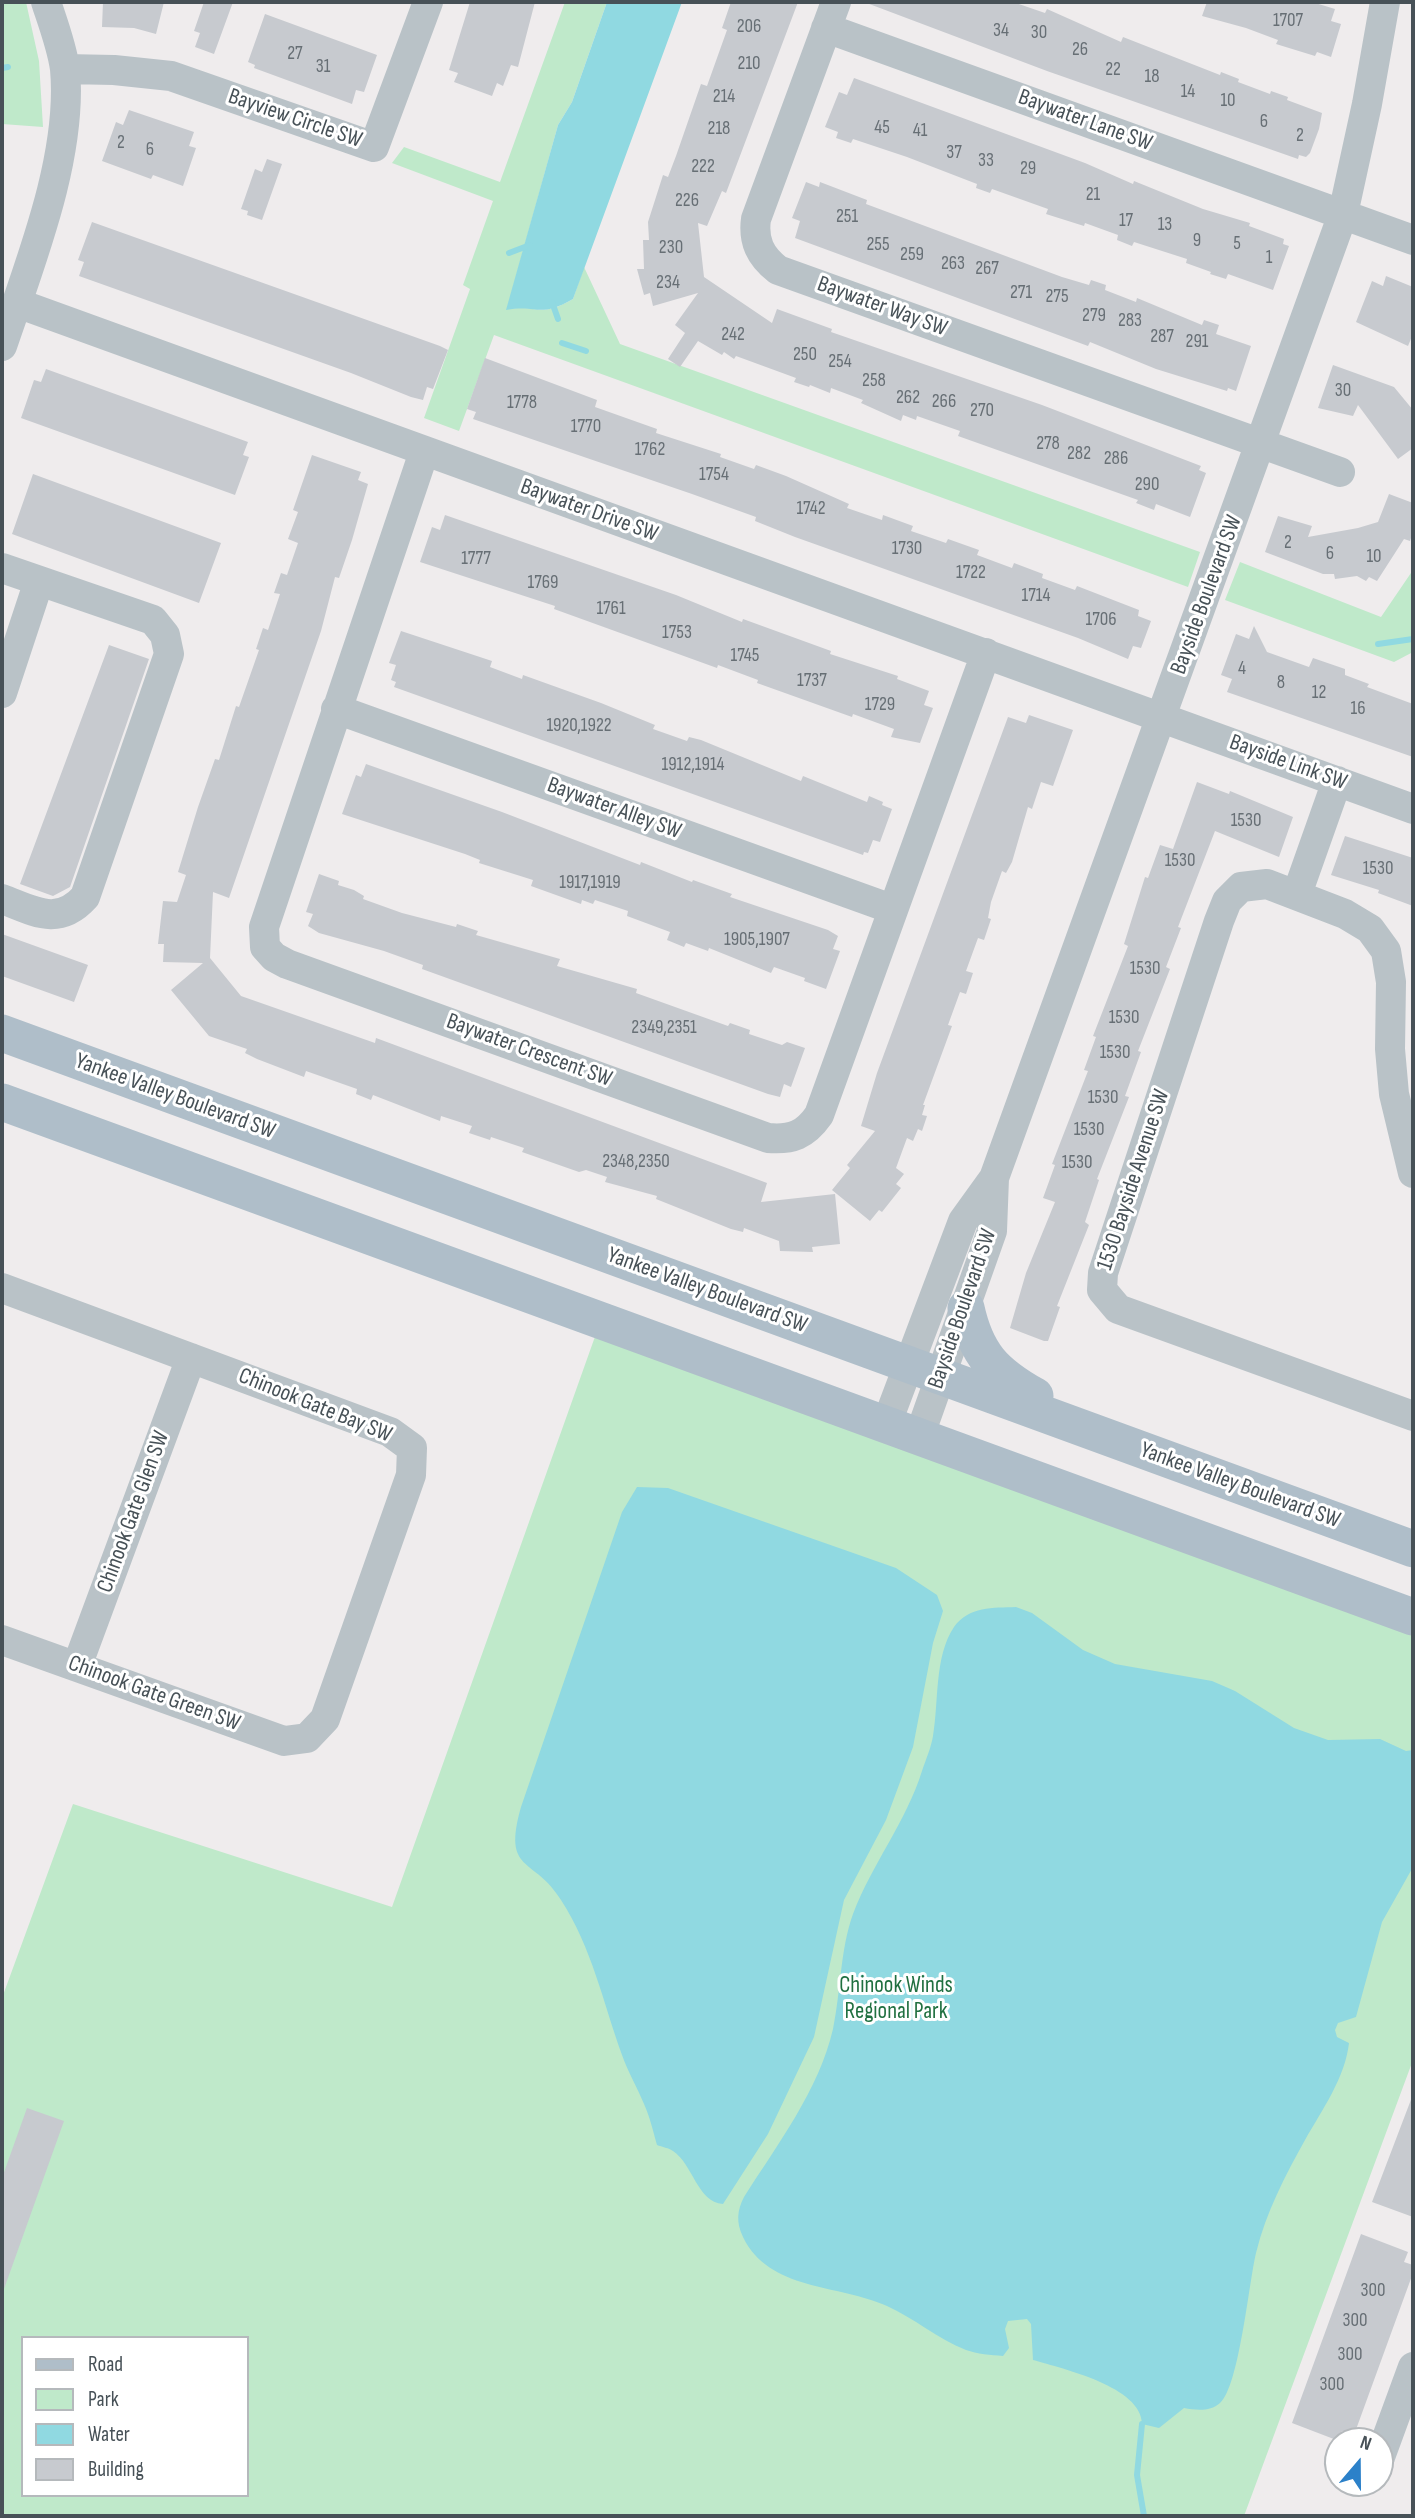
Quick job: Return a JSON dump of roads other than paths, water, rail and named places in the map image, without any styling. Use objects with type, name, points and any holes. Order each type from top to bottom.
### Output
[{"type":"main road","name":"Yankee Valley Boulevard SW","points":[[2,1033],[1413,1549]]},
{"type":"main road","points":[[2,1102],[1413,1617]]},
{"type":"main road","points":[[966,1308],[976,1345],[997,1370],[1030,1393],[1110,1438]]},
{"type":"street","points":[[2,346],[52,188],[64,122],[65,68],[46,2]]},
{"type":"street","name":"Bayview Circle SW","points":[[65,68],[171,76],[374,147],[428,2]]},
{"type":"street","name":"Bayside Boulevard SW","points":[[902,1431],[925,1371],[963,1221],[994,1178],[1343,214],[1367,104],[1385,2]]},
{"type":"street","name":"Baywater Lane SW","points":[[831,15],[1413,240]]},
{"type":"street","name":"Baywater Way SW","points":[[831,15],[756,219],[754,235],[767,261],[778,270],[1340,472]]},
{"type":"street","name":"Baywater Drive SW","points":[[16,303],[1163,717]]},
{"type":"street","name":"Baywater Crescent SW","points":[[424,452],[264,927],[265,947],[274,957],[768,1138],[783,1140],[800,1136],[819,1115],[986,653]]},
{"type":"street","points":[[2,568],[153,620],[165,635],[169,654],[85,897],[74,909],[57,915],[40,914],[2,900]]},
{"type":"street","points":[[2,693],[39,581]]},
{"type":"street","name":"Baywater Alley SW","points":[[337,709],[892,909]]},
{"type":"street","name":"Bayside Link SW","points":[[1163,717],[1413,809]]},
{"type":"street","points":[[1297,894],[1337,781]]},
{"type":"street","name":"1530 Bayside Avenue SW","points":[[1413,1173],[1394,1094],[1390,1049],[1391,982],[1386,951],[1370,929],[1345,914],[1267,884],[1241,887],[1227,901],[1107,1259],[1102,1290],[1118,1309],[1413,1416]]},
{"type":"street","name":"Bayside Boulevard SW","points":[[925,1371],[966,1308],[992,1230],[994,1178]]},
{"type":"street","name":"Chinook Gate Bay SW","points":[[2,1288],[390,1432],[412,1448],[411,1475],[325,1719],[307,1738]]},
{"type":"street","name":"Chinook Gate Glen SW","points":[[77,1666],[191,1358]]},
{"type":"street","name":"Chinook Gate Green SW","points":[[2,1640],[284,1741],[307,1738]]},
{"type":"street","points":[[1391,2427],[1413,2367]]},
{"type":"water","points":[[607,2],[682,2],[573,299],[545,310],[506,310],[558,125],[572,102]]},
{"type":"water","points":[[637,1487],[668,1488],[896,1568],[937,1595],[943,1611],[933,1643],[913,1747],[886,1820],[844,1900],[814,2037],[768,2134],[723,2204],[707,2197],[680,2157],[657,2145],[648,2114],[624,2061],[581,1937],[561,1900],[551,1886],[524,1862],[515,1844],[521,1807],[622,1512]]},
{"type":"water","points":[[1016,1607],[1032,1613],[1083,1650],[1115,1664],[1212,1681],[1235,1691],[1294,1728],[1328,1740],[1380,1739],[1406,1751],[1413,1750],[1413,1867],[1382,1922],[1356,2017],[1338,2023],[1335,2030],[1337,2037],[1349,2043],[1343,2069],[1290,2167],[1265,2223],[1256,2253],[1233,2377],[1227,2393],[1216,2406],[1203,2410],[1184,2408],[1159,2428],[1142,2424],[1139,2411],[1116,2390],[1081,2374],[1033,2360],[1031,2324],[1027,2319],[1008,2321],[1005,2329],[1009,2348],[1003,2356],[966,2350],[887,2306],[787,2277],[755,2255],[743,2237],[738,2221],[744,2197],[796,2116],[827,2052],[853,1914],[907,1808],[931,1745],[940,1665],[948,1639],[954,1627],[967,1615],[990,1608]]},
{"type":"waterway","points":[[2,68],[8,67]]},
{"type":"waterway","points":[[509,253],[530,245]]},
{"type":"waterway","points":[[552,302],[558,319]]},
{"type":"waterway","points":[[562,343],[586,351]]},
{"type":"waterway","points":[[1378,644],[1413,639]]},
{"type":"waterway","points":[[1142,2424],[1137,2475],[1144,2516]]},
{"type":"park label","name":"Chinook Winds Regional Park","points":[[896,1999]]}]
